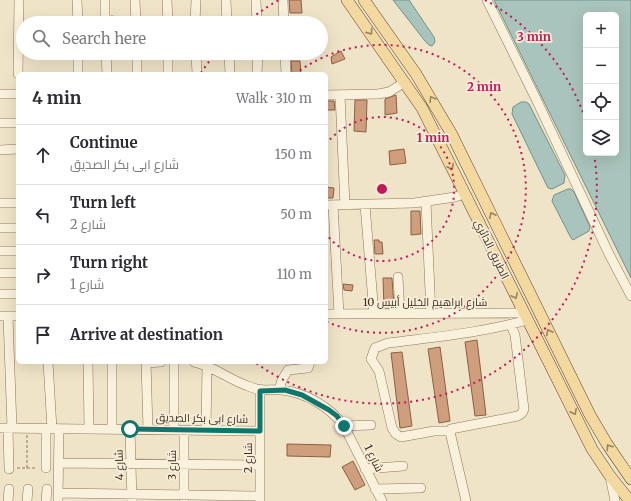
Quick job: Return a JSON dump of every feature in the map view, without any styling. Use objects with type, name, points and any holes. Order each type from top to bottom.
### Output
[{"type":"main road","name":"الطريق الدائري","points":[[347,0],[422,108],[592,449],[610,476],[630,501]]},
{"type":"main road","name":"الطريق الدائري","points":[[364,0],[416,74],[451,133],[590,415],[607,444],[631,479]]},
{"type":"street","points":[[19,0],[19,16]]},
{"type":"street","points":[[77,0],[78,16]]},
{"type":"street","points":[[105,0],[105,16]]},
{"type":"street","points":[[135,0],[136,16]]},
{"type":"street","points":[[168,0],[168,16]]},
{"type":"street","points":[[195,16],[196,0]]},
{"type":"street","points":[[226,0],[227,16]]},
{"type":"street","points":[[256,0],[257,16]]},
{"type":"street","points":[[283,0],[284,16]]},
{"type":"street","points":[[487,0],[536,99],[609,254],[631,296]]},
{"type":"street","points":[[18,60],[18,72]]},
{"type":"street","points":[[78,60],[78,72]]},
{"type":"street","points":[[106,60],[107,72]]},
{"type":"street","points":[[137,60],[137,72]]},
{"type":"street","points":[[168,60],[168,72]]},
{"type":"street","points":[[196,60],[196,72]]},
{"type":"street","points":[[229,60],[230,72]]},
{"type":"street","points":[[257,72],[258,60]]},
{"type":"street","points":[[285,60],[286,72]]},
{"type":"street","points":[[328,94],[378,94],[389,92],[405,82]]},
{"type":"street","points":[[0,94],[16,94]]},
{"type":"street","points":[[340,95],[345,205]]},
{"type":"street","points":[[0,123],[16,123]]},
{"type":"street","points":[[0,150],[16,150]]},
{"type":"street","points":[[339,314],[330,205],[401,204],[426,202],[456,197],[464,194]]},
{"type":"street","points":[[426,202],[431,314]]},
{"type":"street","points":[[0,204],[16,203]]},
{"type":"street","points":[[365,205],[374,314]]},
{"type":"street","points":[[0,228],[16,228]]},
{"type":"street","points":[[0,251],[16,251]]},
{"type":"street","points":[[0,273],[16,273]]},
{"type":"street","points":[[398,277],[400,314]]},
{"type":"street","points":[[0,294],[16,294]]},
{"type":"street","name":"شارع ابراهيم الخليل أبيس 10","points":[[328,314],[431,314],[525,317]]},
{"type":"street","points":[[9,469],[4,316],[16,316]]},
{"type":"street","points":[[511,324],[515,335],[523,393],[524,409],[522,413],[518,416],[452,428],[450,430],[434,430],[401,437],[396,434],[392,428],[379,371],[371,359],[375,348],[388,344],[511,324],[525,317]]},
{"type":"street","points":[[48,364],[52,429],[58,463],[58,497],[260,498]]},
{"type":"street","points":[[88,364],[89,429]]},
{"type":"street","points":[[112,364],[112,429]]},
{"type":"street","points":[[146,364],[148,429]]},
{"type":"street","points":[[174,364],[174,430]]},
{"type":"street","name":"شارع 1","points":[[200,364],[239,383],[260,391],[279,390],[302,395],[320,404],[337,416],[344,426],[382,501]]},
{"type":"street","points":[[279,390],[282,380],[288,370],[308,368],[309,364]]},
{"type":"street","points":[[206,430],[207,366]]},
{"type":"street","name":"شارع 2","points":[[260,391],[260,498]]},
{"type":"street","points":[[344,426],[371,425]]},
{"type":"street","name":"شارع ابى بكر الصديق","points":[[7,428],[260,431]]},
{"type":"street","points":[[46,468],[52,429]]},
{"type":"street","name":"شارع 4","points":[[130,429],[132,498]]},
{"type":"street","name":"شارع 3","points":[[184,430],[184,498]]},
{"type":"street","points":[[450,430],[466,501]]},
{"type":"street","points":[[58,463],[260,465]]},
{"type":"street","points":[[365,469],[403,466]]},
{"type":"street","points":[[610,476],[616,501]]},
{"type":"street","points":[[375,489],[421,488]]},
{"type":"street","points":[[8,501],[9,489]]},
{"type":"street","points":[[27,501],[28,489]]},
{"type":"street","points":[[46,501],[47,489]]},
{"type":"path","points":[[27,428],[27,468]]},
{"type":"path","points":[[9,469],[46,468]]},
{"type":"water","points":[[393,0],[409,0],[434,37],[435,42],[432,46],[425,41]]},
{"type":"water","points":[[494,0],[631,0],[631,278]]},
{"type":"water","points":[[521,102],[526,102],[529,104],[565,175],[564,183],[552,189],[548,188],[512,114],[513,107]]},
{"type":"water","points":[[571,189],[574,192],[590,227],[589,231],[573,240],[552,201],[554,195]]},
{"type":"building","points":[[289,0],[301,0],[302,13],[290,13]]},
{"type":"building","points":[[341,51],[345,59],[332,64],[331,57]]},
{"type":"building","points":[[291,61],[300,61],[301,72],[292,72]]},
{"type":"building","points":[[396,95],[397,113],[385,115],[385,99]]},
{"type":"building","points":[[355,100],[367,100],[366,132],[354,131]]},
{"type":"building","points":[[328,101],[334,101],[335,110],[328,110]]},
{"type":"building","points":[[404,149],[406,163],[390,165],[389,151]]},
{"type":"building","points":[[328,187],[334,188],[333,198],[328,198]]},
{"type":"building","points":[[411,211],[420,211],[421,234],[411,235]]},
{"type":"building","points":[[374,240],[379,240],[379,242],[382,242],[383,254],[375,254]]},
{"type":"building","points":[[383,278],[392,278],[394,308],[384,308]]},
{"type":"building","points":[[343,284],[353,285],[352,291],[344,290]]},
{"type":"building","points":[[477,340],[486,415],[475,416],[465,342]]},
{"type":"building","points":[[440,347],[450,421],[439,423],[428,349]]},
{"type":"building","points":[[402,352],[412,426],[400,428],[391,353]]},
{"type":"building","points":[[287,444],[331,445],[330,457],[287,456]]},
{"type":"building","points":[[353,461],[365,485],[355,490],[342,467]]},
{"type":"route","points":[[130,429],[260,431],[260,391],[279,390],[285,390],[302,395],[320,404],[337,416],[344,426]]}]
